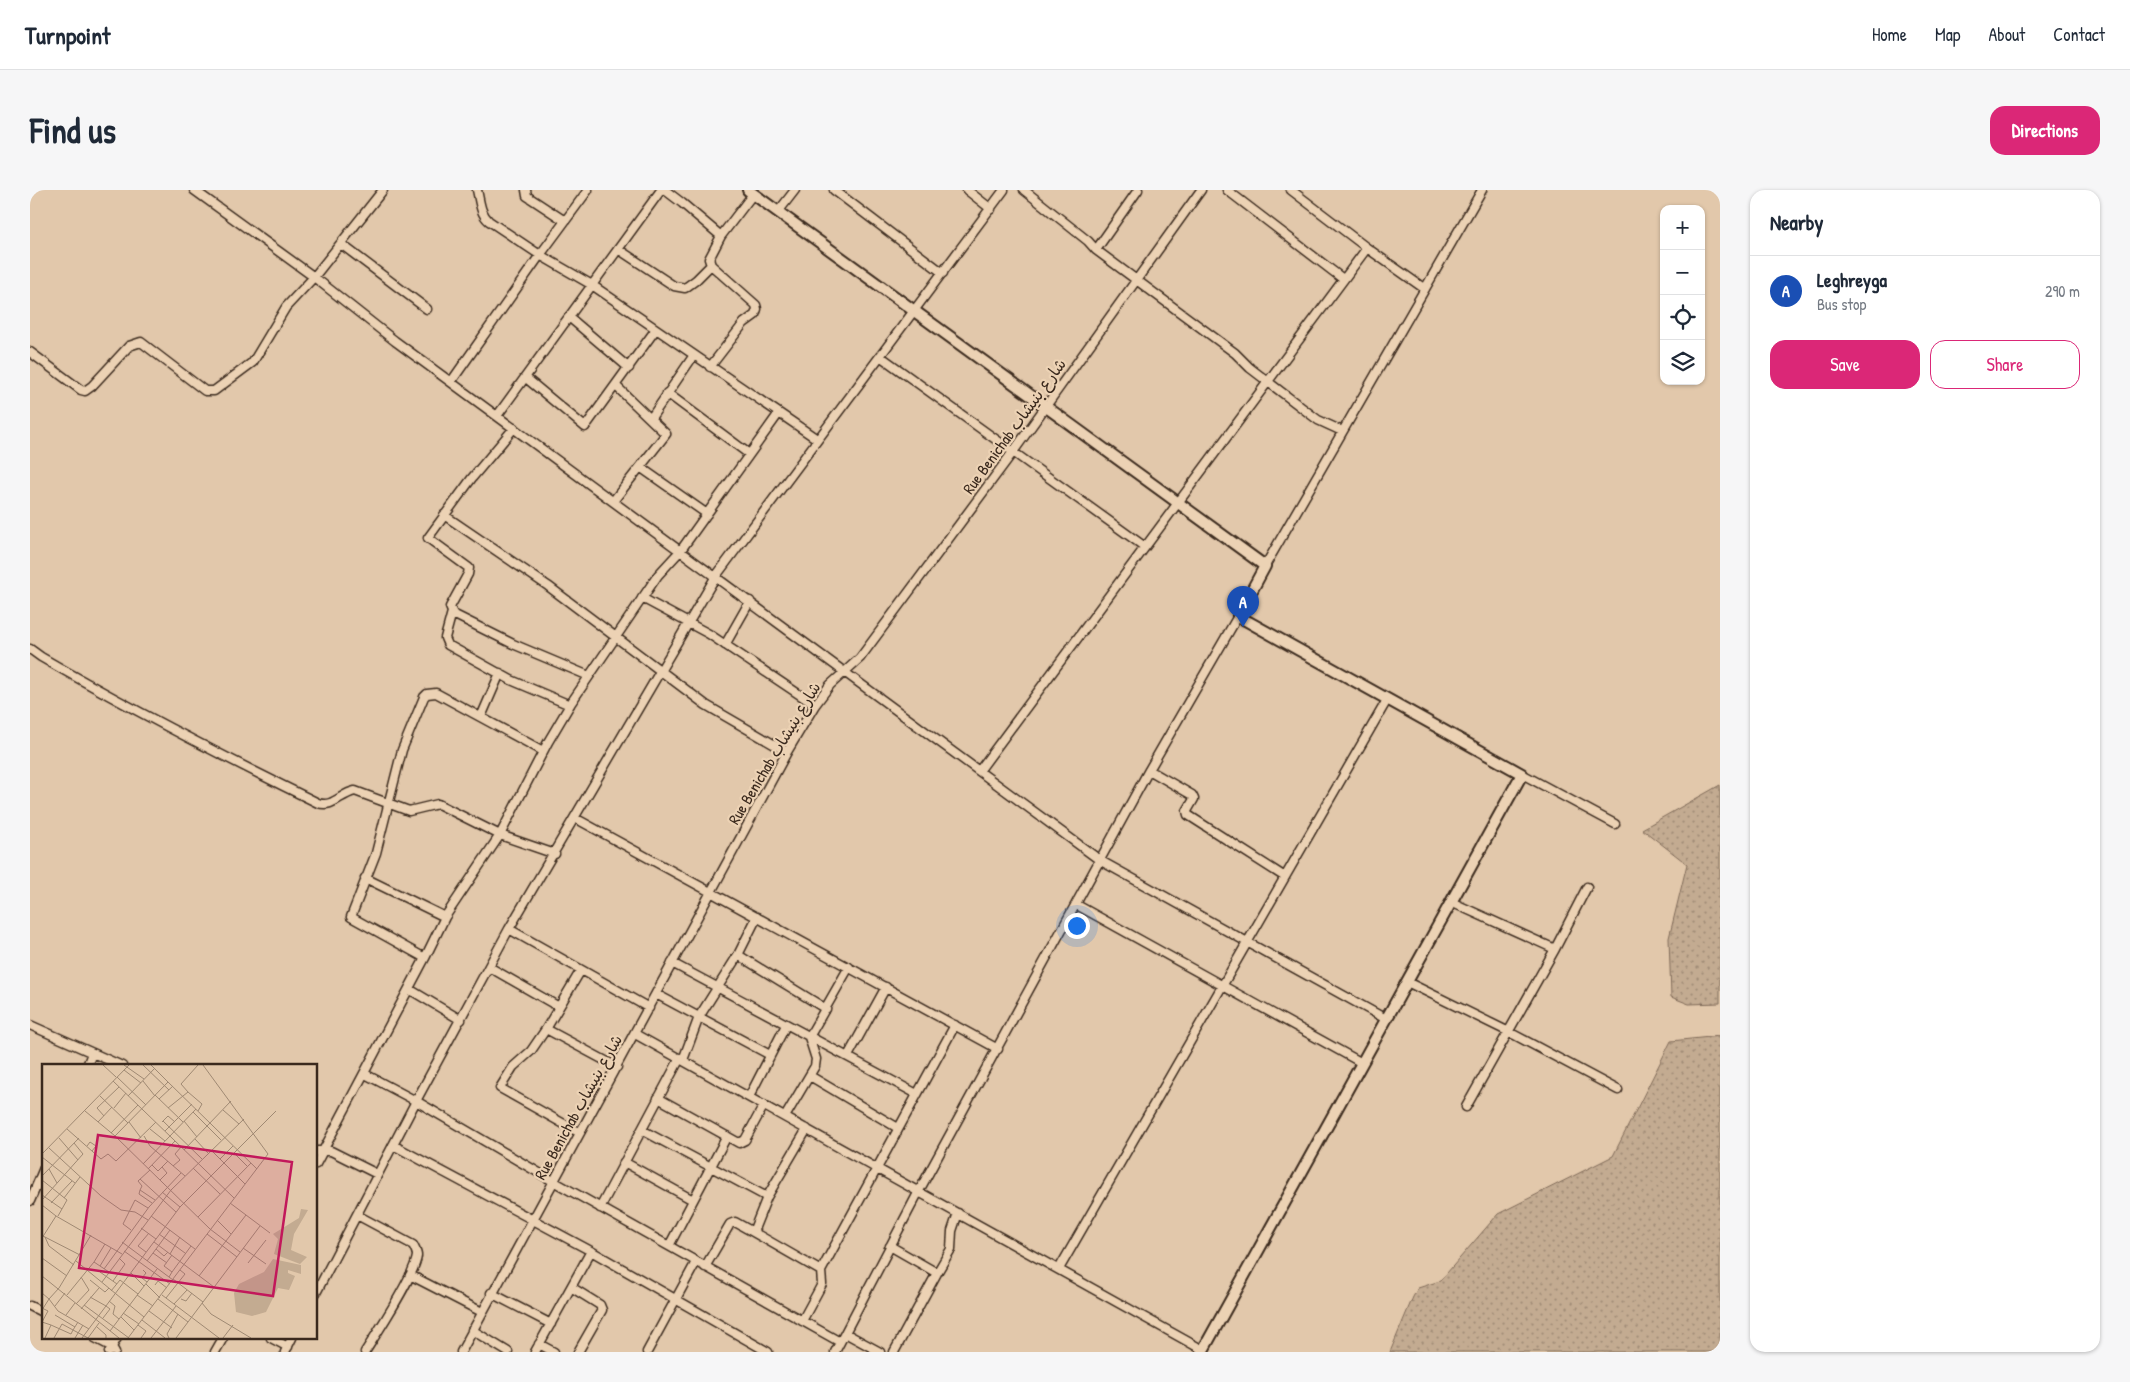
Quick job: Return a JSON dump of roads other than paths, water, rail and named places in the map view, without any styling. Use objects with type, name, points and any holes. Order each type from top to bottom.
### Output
[{"type":"street","points":[[194,190],[314,277],[451,382],[614,500],[1101,861],[1386,1019]]},
{"type":"street","points":[[30,352],[85,391],[92,386],[129,346],[141,342],[205,391],[214,391],[253,362],[286,307],[314,277],[383,190]]},
{"type":"street","points":[[477,190],[484,216],[540,255],[592,285],[817,439]]},
{"type":"street","points":[[526,190],[527,196],[565,221]]},
{"type":"street","points":[[451,382],[588,190]]},
{"type":"street","points":[[497,416],[661,190]]},
{"type":"street","points":[[665,190],[721,236]]},
{"type":"street","points":[[778,212],[795,190]]},
{"type":"street","points":[[834,190],[943,273]]},
{"type":"street","points":[[967,190],[991,209]]},
{"type":"street","points":[[318,1289],[416,1100],[509,929],[555,854],[716,576],[1004,190]]},
{"type":"street","points":[[1024,190],[1088,241],[1096,250],[1225,345],[1250,368],[1318,420],[1342,431]]},
{"type":"street","points":[[1096,250],[1138,190]]},
{"type":"street","name":"Rue Benichab شارع بنيشاب","points":[[461,1352],[491,1293],[635,1034],[710,891],[815,705],[830,685],[860,658],[1013,452],[1201,190]]},
{"type":"street","points":[[1227,190],[1343,279]]},
{"type":"street","points":[[1291,190],[1424,289]]},
{"type":"street","points":[[835,1352],[919,1191],[1101,861],[1149,770],[1482,190]]},
{"type":"street","points":[[710,367],[744,323],[755,315],[757,309],[756,305],[711,265],[710,256],[721,236],[751,192],[1265,566]]},
{"type":"street","points":[[341,244],[426,310]]},
{"type":"street","points":[[979,771],[1367,248]]},
{"type":"street","points":[[618,249],[674,286],[685,288],[711,265]]},
{"type":"street","points":[[569,317],[629,368]]},
{"type":"street","points":[[526,378],[585,427],[656,329]]},
{"type":"street","points":[[651,418],[694,355]]},
{"type":"street","points":[[880,356],[1145,547]]},
{"type":"street","points":[[614,500],[666,434],[616,386]]},
{"type":"street","points":[[667,393],[749,454]]},
{"type":"street","points":[[377,1174],[336,1153],[320,1150],[365,1074],[445,917],[500,835],[543,751],[570,705],[658,574],[681,550],[779,413]]},
{"type":"street","points":[[514,428],[444,515],[428,538],[468,566],[469,571],[450,607],[452,612],[445,642],[500,674],[570,705]]},
{"type":"street","points":[[640,467],[708,514]]},
{"type":"street","points":[[444,515],[548,586],[706,705],[787,752]]},
{"type":"street","points":[[642,598],[704,631],[815,705]]},
{"type":"street","points":[[725,645],[750,601]]},
{"type":"street","points":[[452,612],[513,644],[589,676]]},
{"type":"street","points":[[1238,616],[1387,700],[1615,824]]},
{"type":"street","points":[[30,648],[41,658],[128,708],[176,730],[220,755],[318,803],[325,805],[332,803],[355,791],[409,811],[438,804],[500,835],[555,854]]},
{"type":"street","points":[[481,717],[500,674]]},
{"type":"street","points":[[425,958],[351,917],[376,853],[402,750],[424,697],[436,693],[543,751]]},
{"type":"street","points":[[1059,1269],[1387,700]]},
{"type":"street","points":[[1149,770],[1192,795],[1194,799],[1187,811],[1188,815],[1285,877]]},
{"type":"street","points":[[635,1034],[1059,1269],[1202,1351],[1522,774]]},
{"type":"street","points":[[575,818],[998,1049]]},
{"type":"street","points":[[365,878],[445,917]]},
{"type":"street","points":[[1466,1107],[1556,949],[1587,887]]},
{"type":"street","points":[[1451,902],[1556,949]]},
{"type":"street","points":[[1077,904],[1362,1063]]},
{"type":"street","points":[[600,1208],[658,1098],[681,1059],[699,1018],[738,955],[757,917]]},
{"type":"street","points":[[509,929],[649,1008]]},
{"type":"street","points":[[738,955],[826,1009]]},
{"type":"street","points":[[672,963],[916,1094]]},
{"type":"street","points":[[489,967],[559,1007]]},
{"type":"street","points":[[785,1117],[810,1076],[816,1062],[809,1037],[849,967]]},
{"type":"street","points":[[580,1133],[500,1088],[513,1067],[531,1051],[581,970]]},
{"type":"street","points":[[1407,982],[1509,1032],[1618,1090]]},
{"type":"street","points":[[848,1056],[886,987]]},
{"type":"street","points":[[409,989],[461,1020]]},
{"type":"street","points":[[656,994],[770,1055]]},
{"type":"street","points":[[30,1025],[118,1064]]},
{"type":"street","points":[[749,1097],[786,1025]]},
{"type":"street","points":[[802,1321],[822,1284],[821,1271],[955,1025]]},
{"type":"street","points":[[546,1029],[617,1067]]},
{"type":"street","points":[[88,1064],[92,1052]]},
{"type":"street","points":[[365,1074],[416,1100],[600,1208],[840,1342]]},
{"type":"street","points":[[810,1076],[898,1128]]},
{"type":"street","points":[[658,1098],[739,1143],[744,1142],[764,1105]]},
{"type":"street","points":[[753,1232],[767,1197],[807,1129]]},
{"type":"street","points":[[642,1130],[767,1197]]},
{"type":"street","points":[[669,1246],[727,1136]]},
{"type":"street","points":[[393,1145],[590,1251],[768,1352]]},
{"type":"street","points":[[624,1162],[694,1200]]},
{"type":"street","points":[[30,1201],[42,1173]]},
{"type":"street","points":[[894,1352],[951,1249],[952,1231],[958,1213]]},
{"type":"street","points":[[357,1215],[413,1245],[417,1257],[410,1275],[366,1352]]},
{"type":"street","points":[[705,1267],[730,1224],[735,1222],[821,1271]]},
{"type":"street","points":[[890,1246],[937,1273]]},
{"type":"street","points":[[535,1352],[590,1251]]},
{"type":"street","points":[[647,1352],[696,1262]]},
{"type":"street","points":[[410,1275],[482,1312]]},
{"type":"street","points":[[570,1287],[600,1305],[602,1310],[578,1352]]},
{"type":"street","points":[[491,1293],[550,1324]]},
{"type":"street","points":[[30,1306],[42,1312]]},
{"type":"street","points":[[472,1330],[508,1352]]},
{"type":"street","points":[[845,1333],[880,1352]]},
{"type":"street","points":[[98,1340],[112,1350]]},
{"type":"street","points":[[215,1352],[222,1340]]},
{"type":"street","points":[[274,1340],[287,1349]]},
{"type":"street","points":[[539,1344],[554,1352]]},
{"type":"place","name":"Leghreyga","points":[[1243,627]]}]
